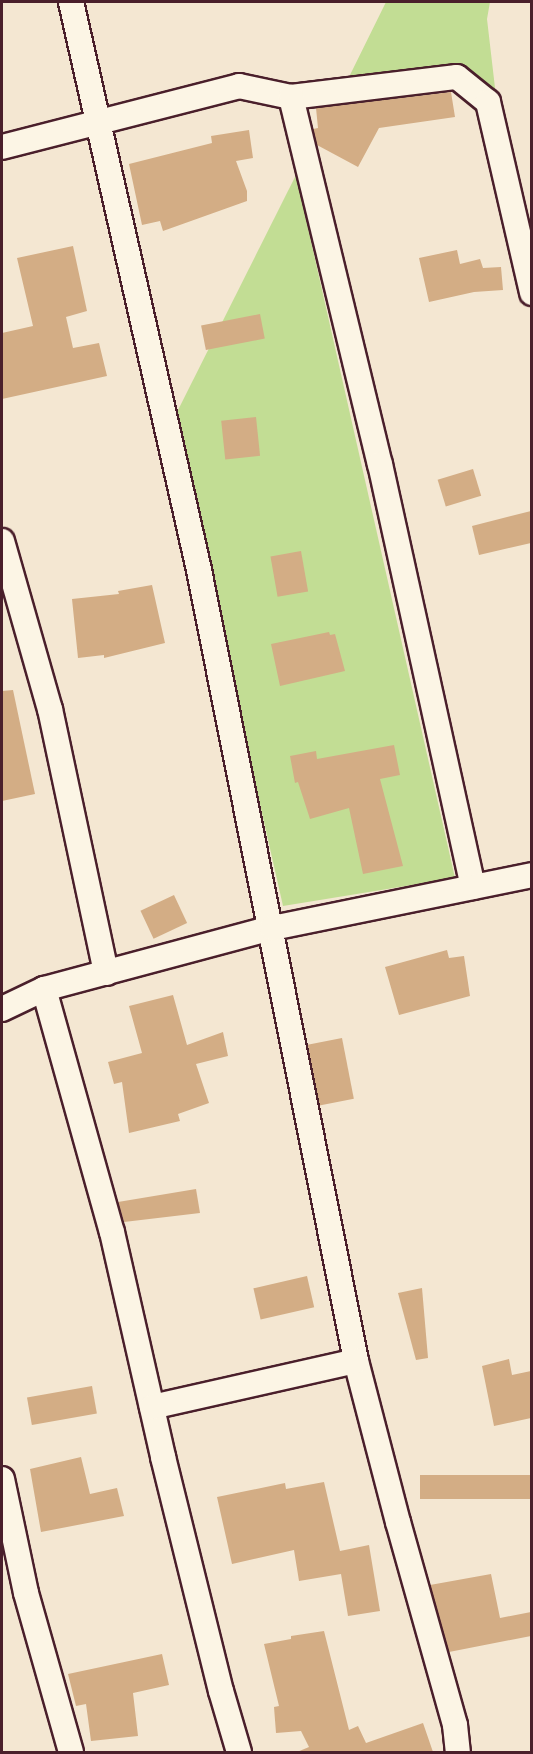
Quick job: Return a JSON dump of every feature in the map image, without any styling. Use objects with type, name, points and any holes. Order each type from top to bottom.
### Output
[{"type":"street","points":[[71,2],[199,570],[272,928],[356,1361],[455,1725],[458,1752]]},
{"type":"street","points":[[2,147],[239,86],[291,97],[458,77],[488,102],[531,293]]},
{"type":"street","points":[[291,97],[380,464],[473,887]]},
{"type":"street","points":[[2,541],[51,709],[106,973]]},
{"type":"street","points":[[2,1008],[44,989],[272,928],[531,875]]},
{"type":"street","points":[[44,989],[112,1232],[221,1691],[239,1752]]},
{"type":"street","points":[[152,1407],[356,1361]]},
{"type":"street","points":[[2,1479],[26,1593],[71,1752]]},
{"type":"green space","points":[[386,2],[490,2],[487,19],[497,105],[453,77],[349,77]]},
{"type":"green space","points":[[296,175],[455,878],[283,906],[173,420]]},
{"type":"building","points":[[451,92],[455,117],[379,128],[358,167],[317,145],[313,129],[318,128],[316,108]]},
{"type":"building","points":[[249,130],[253,158],[236,161],[247,191],[247,201],[163,231],[160,221],[142,225],[129,164],[212,143],[211,136]]},
{"type":"building","points":[[73,246],[87,311],[66,317],[73,348],[99,343],[107,376],[2,399],[2,333],[33,326],[17,258]]},
{"type":"building","points":[[457,250],[460,264],[480,259],[483,268],[501,267],[503,290],[474,292],[429,302],[419,258]]},
{"type":"building","points":[[260,314],[265,339],[206,350],[201,325]]},
{"type":"building","points":[[256,417],[260,456],[225,459],[221,421]]},
{"type":"building","points":[[473,469],[481,496],[446,507],[438,480]]},
{"type":"building","points":[[531,511],[531,543],[479,555],[472,526]]},
{"type":"building","points":[[301,551],[308,591],[278,597],[270,556]]},
{"type":"building","points":[[152,585],[165,643],[104,658],[104,655],[78,658],[72,599],[119,594],[118,591]]},
{"type":"building","points":[[329,632],[330,635],[335,634],[345,671],[280,686],[271,644]]},
{"type":"building","points":[[13,690],[35,794],[2,801],[2,691]]},
{"type":"building","points":[[394,745],[400,775],[380,779],[403,866],[363,874],[349,808],[310,819],[298,782],[295,783],[290,756],[316,751],[317,759]]},
{"type":"building","points":[[174,895],[187,923],[154,939],[140,911]]},
{"type":"building","points":[[447,950],[449,958],[464,956],[470,996],[399,1015],[385,967]]},
{"type":"building","points":[[173,995],[187,1045],[223,1032],[228,1056],[196,1064],[209,1103],[178,1114],[180,1121],[129,1133],[122,1082],[114,1084],[108,1062],[142,1053],[129,1006]]},
{"type":"building","points":[[342,1038],[354,1099],[319,1106],[308,1045]]},
{"type":"building","points":[[196,1189],[200,1213],[124,1222],[118,1202]]},
{"type":"building","points":[[307,1276],[314,1307],[261,1320],[253,1288]]},
{"type":"building","points":[[422,1288],[428,1358],[416,1360],[398,1293]]},
{"type":"building","points":[[509,1359],[512,1375],[531,1371],[531,1418],[494,1426],[482,1366]]},
{"type":"building","points":[[92,1386],[97,1414],[32,1425],[27,1397]]},
{"type":"building","points":[[81,1457],[90,1494],[117,1488],[124,1516],[41,1532],[30,1469]]},
{"type":"building","points":[[420,1475],[531,1475],[531,1499],[420,1499]]},
{"type":"building","points":[[324,1482],[340,1551],[369,1545],[380,1611],[348,1616],[341,1574],[299,1581],[294,1550],[232,1564],[217,1497],[285,1483],[286,1489]]},
{"type":"building","points":[[491,1574],[500,1618],[531,1612],[531,1636],[449,1652],[430,1585]]},
{"type":"building","points":[[324,1631],[349,1730],[358,1726],[366,1743],[423,1723],[433,1752],[297,1752],[309,1747],[301,1731],[276,1733],[274,1707],[279,1706],[264,1644],[291,1639],[291,1636]]},
{"type":"building","points":[[162,1654],[169,1685],[133,1693],[138,1736],[91,1741],[86,1704],[76,1706],[68,1674]]}]
